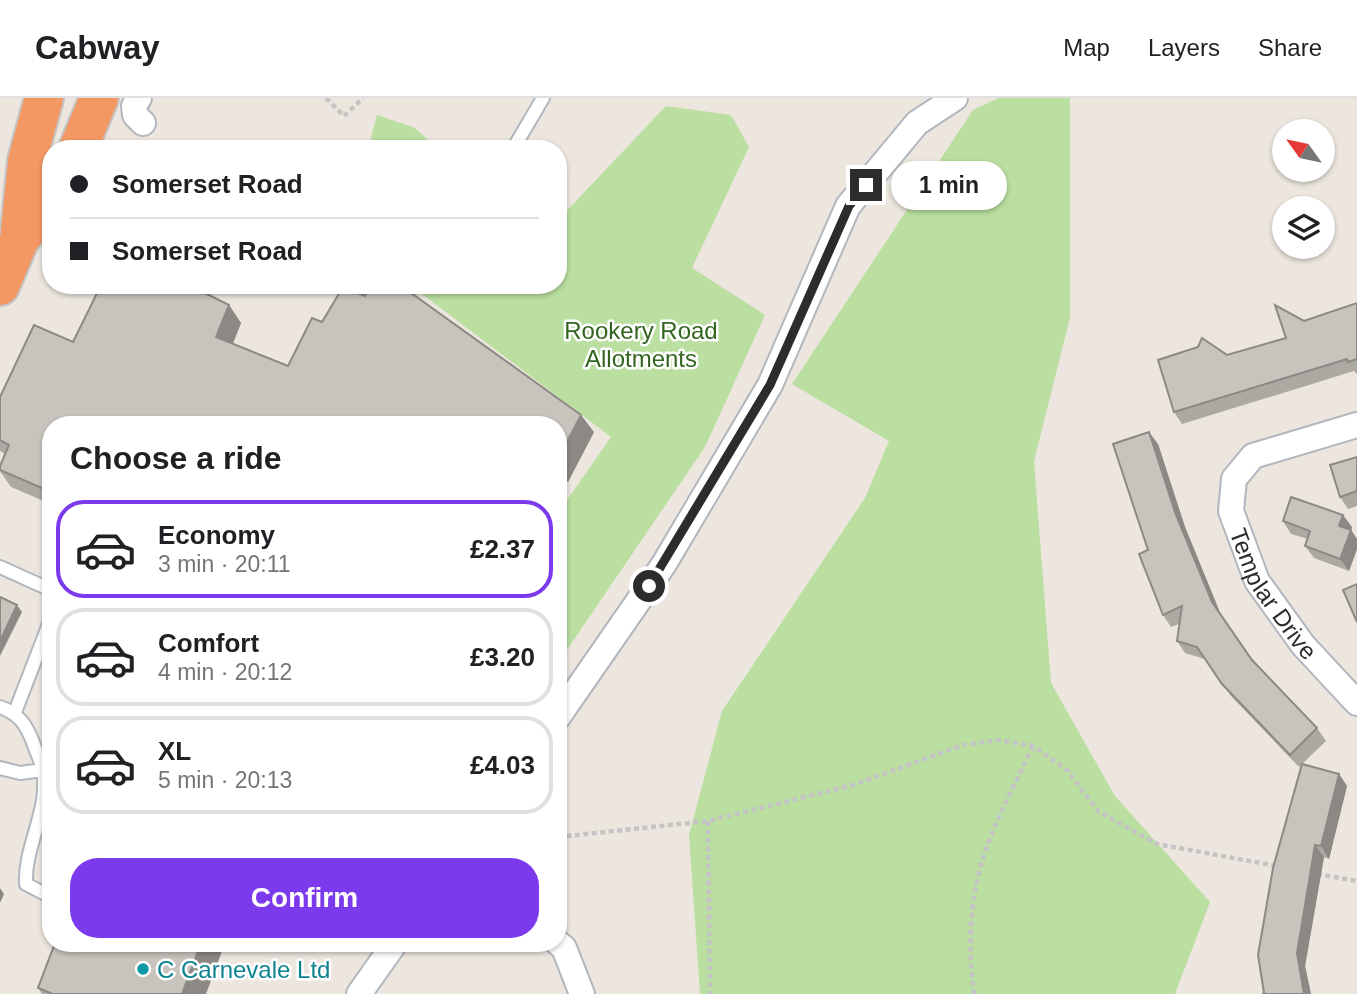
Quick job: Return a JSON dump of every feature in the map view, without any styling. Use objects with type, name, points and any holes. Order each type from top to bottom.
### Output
[{"type":"highway","points":[[82,140],[99,98]]},
{"type":"highway","points":[[19,241],[27,161],[44,101]]},
{"type":"highway","points":[[0,286],[19,241],[42,210]]},
{"type":"street","points":[[139,98],[134,106],[135,116],[143,123]]},
{"type":"street","points":[[567,704],[664,564],[770,385],[849,206],[917,123],[955,98]]},
{"type":"street","name":"Templar Drive","points":[[1357,425],[1253,456],[1234,479],[1231,511],[1257,582],[1303,645],[1357,703]]},
{"type":"street","points":[[359,994],[389,952]]},
{"type":"street","points":[[566,952],[582,994]]},
{"type":"lane","points":[[518,140],[543,98]]},
{"type":"lane","points":[[0,567],[42,586]]},
{"type":"lane","points":[[15,712],[42,642]]},
{"type":"lane","points":[[0,707],[15,712],[28,729],[42,760]]},
{"type":"lane","points":[[0,768],[20,773],[42,771]]},
{"type":"lane","points":[[42,805],[25,871],[26,884],[42,892]]},
{"type":"path","points":[[326,98],[344,116],[363,98]]},
{"type":"path","points":[[567,836],[708,821],[853,785],[963,745],[999,740],[1033,746],[1067,770],[1099,812],[1157,844],[1290,869]]},
{"type":"path","points":[[974,994],[970,964],[977,880],[1002,811],[1033,746]]},
{"type":"path","points":[[708,821],[710,994]]},
{"type":"path","points":[[1304,871],[1357,881]]},
{"type":"green space","points":[[999,98],[1070,98],[1070,318],[1034,461],[1051,683],[1115,796],[1210,902],[1175,994],[700,994],[689,835],[722,711],[865,498],[889,441],[792,384],[973,110]]},
{"type":"green space","name":"Rookery Road Allotments","points":[[666,106],[731,115],[749,147],[692,268],[765,315],[705,447],[567,650],[567,500],[611,437],[422,294],[567,294],[567,210]]},
{"type":"green space","points":[[377,115],[415,128],[428,140],[370,140]]},
{"type":"building","points":[[97,294],[207,294],[229,305],[216,337],[288,366],[312,318],[322,322],[339,294],[413,294],[581,415],[567,442],[567,416],[42,416],[42,488],[0,470],[9,445],[0,440],[0,397],[34,325],[73,342]]},
{"type":"building","points":[[1357,303],[1357,359],[1348,362],[1347,359],[1174,412],[1158,360],[1198,347],[1202,338],[1227,355],[1286,338],[1275,305],[1304,321]]},
{"type":"building","points":[[1149,432],[1176,515],[1212,602],[1252,660],[1317,728],[1290,755],[1222,684],[1197,647],[1177,641],[1182,606],[1163,615],[1139,554],[1148,550],[1113,444]]},
{"type":"building","points":[[1357,457],[1357,491],[1340,497],[1330,465]]},
{"type":"building","points":[[1291,497],[1343,515],[1339,526],[1351,530],[1340,559],[1305,546],[1310,531],[1283,521]]},
{"type":"building","points":[[1357,584],[1357,622],[1343,590]]},
{"type":"building","points":[[0,597],[17,605],[0,641]]},
{"type":"building","points":[[1302,764],[1339,774],[1321,846],[1315,845],[1297,953],[1304,994],[1263,994],[1258,955],[1273,868]]},
{"type":"building","name":"C Carnevale Ltd","points":[[52,952],[198,952],[182,994],[53,994],[38,988]]},
{"type":"place","name":"C Carnevale Ltd","points":[[143,969]]},
{"type":"route","points":[[649,586],[770,385],[849,206],[866,185]]}]
